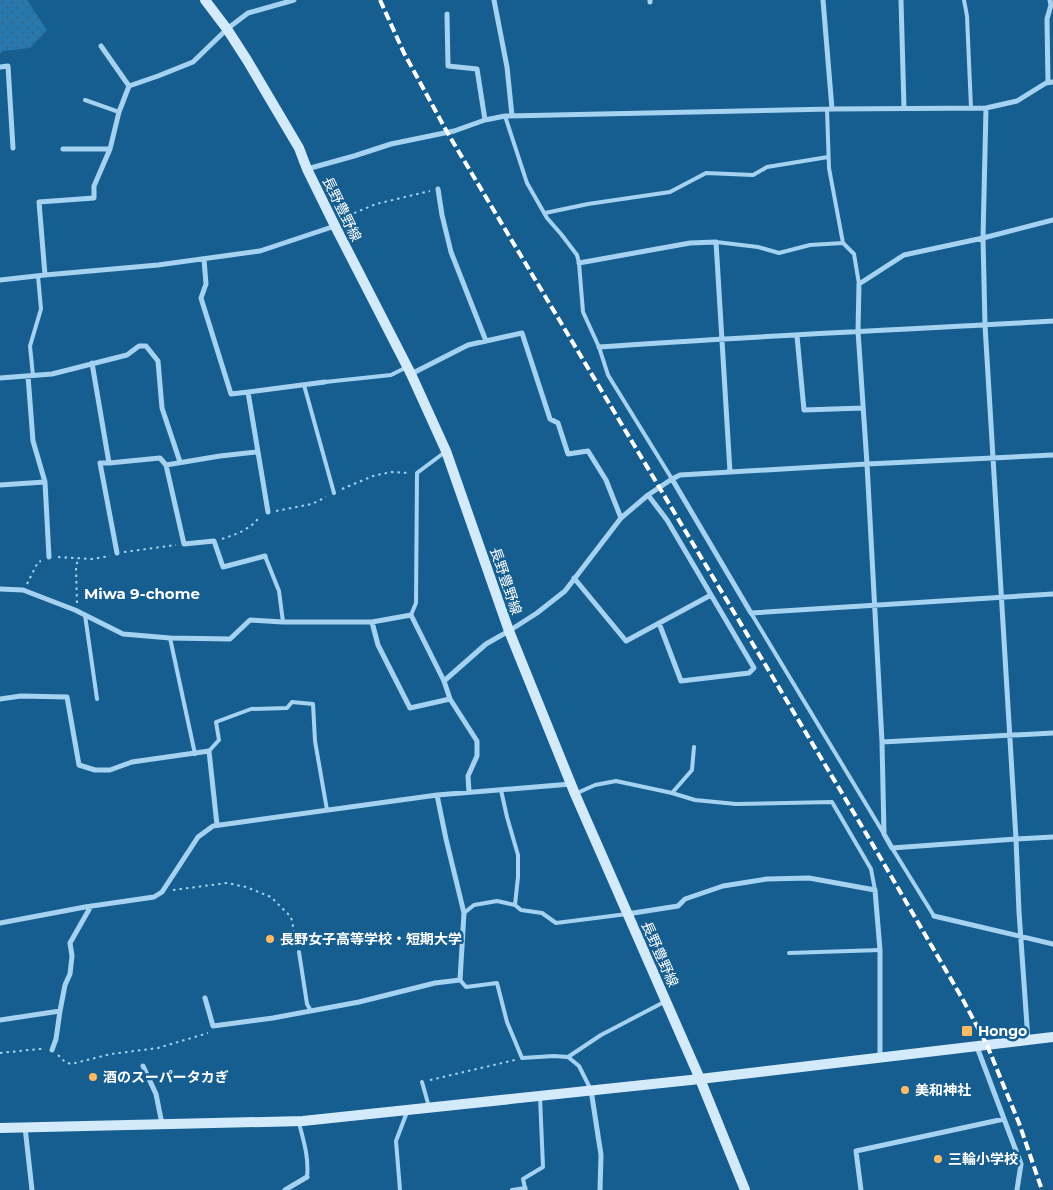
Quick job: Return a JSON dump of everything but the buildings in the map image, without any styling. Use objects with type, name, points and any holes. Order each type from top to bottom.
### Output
[{"type":"main road","name":"長野豊野線","points":[[205,0],[247,60],[299,148],[307,169],[408,370],[446,452],[509,631],[575,794],[700,1079],[745,1190]]},
{"type":"main road","points":[[0,1128],[298,1121],[700,1079],[1053,1037]]},
{"type":"street","points":[[45,274],[39,202],[94,198],[94,186],[110,149],[119,112],[129,86],[193,62],[227,29],[248,14],[294,0]]},
{"type":"street","points":[[494,0],[508,68],[512,116]]},
{"type":"street","points":[[824,0],[829,109]]},
{"type":"street","points":[[901,0],[904,108]]},
{"type":"street","points":[[307,169],[391,144],[454,131],[485,120],[506,116],[829,109],[986,108],[1017,101],[1046,83],[1051,82],[1047,19],[1051,5],[1050,0]]},
{"type":"street","points":[[447,14],[448,66],[477,69],[485,120]]},
{"type":"street","points":[[101,46],[129,86]]},
{"type":"street","points":[[0,67],[8,66],[13,148]]},
{"type":"street","points":[[986,108],[983,238],[985,325],[1016,838],[1020,937],[1028,1040]]},
{"type":"street","points":[[64,149],[110,149]]},
{"type":"street","points":[[438,189],[451,252],[486,341]]},
{"type":"street","points":[[1053,220],[983,238],[904,255],[859,284],[858,331],[864,408],[882,742],[884,834],[892,848],[1016,838],[1053,837]]},
{"type":"street","points":[[0,280],[45,274],[158,265],[260,251],[334,224]]},
{"type":"street","points":[[579,263],[690,243],[716,242],[730,472]]},
{"type":"street","points":[[204,259],[206,284],[201,298],[232,394],[325,382]]},
{"type":"street","points":[[599,347],[722,338],[797,336],[1053,321]]},
{"type":"street","points":[[408,370],[468,345],[522,333],[550,419],[558,423],[568,454],[588,451],[606,480],[620,518]]},
{"type":"street","points":[[797,336],[804,410],[864,408]]},
{"type":"street","points":[[0,378],[52,374],[127,355],[139,346],[146,346],[158,361],[162,408],[180,462]]},
{"type":"street","points":[[92,363],[109,463]]},
{"type":"street","points":[[30,376],[33,441],[45,482],[49,557]]},
{"type":"street","points":[[248,392],[268,512]]},
{"type":"street","points":[[166,465],[257,452]]},
{"type":"street","points":[[444,681],[486,644],[537,613],[565,591],[620,518],[648,495],[672,479],[680,476],[1053,455]]},
{"type":"street","points":[[117,553],[100,463],[160,458],[166,465],[184,544],[214,541],[223,567],[265,556]]},
{"type":"street","points":[[672,479],[751,613],[1053,594]]},
{"type":"street","points":[[0,485],[45,482]]},
{"type":"street","points":[[648,495],[667,520],[754,668],[749,673],[681,681],[659,623]]},
{"type":"street","points":[[574,578],[626,641],[711,595]]},
{"type":"street","points":[[0,589],[23,590],[76,610],[123,634],[170,638],[230,639],[250,620],[372,622],[411,614],[444,681],[450,700],[477,741],[477,756],[468,776],[469,792]]},
{"type":"street","points":[[372,622],[378,645],[410,708],[450,700]]},
{"type":"street","points":[[0,699],[21,696],[67,696],[79,766],[95,770],[110,770],[132,762],[210,752],[217,825]]},
{"type":"street","points":[[882,742],[1053,733]]},
{"type":"street","points":[[0,922],[154,897],[162,892],[198,837],[217,825],[437,795],[571,784]]},
{"type":"street","points":[[204,998],[213,1026],[311,1011],[359,1002],[435,982],[460,980],[464,913],[437,795]]},
{"type":"street","points":[[627,914],[678,906],[685,899],[723,886],[767,879],[809,878],[875,890],[880,950],[880,1057]]},
{"type":"street","points":[[52,1050],[56,1039],[64,985],[70,974],[72,956],[70,943],[91,906]]},
{"type":"street","points":[[934,916],[1053,944]]},
{"type":"street","points":[[0,1020],[60,1011]]},
{"type":"street","points":[[977,1046],[1021,1164],[1017,1190]]},
{"type":"street","points":[[142,1066],[156,1094],[162,1124]]},
{"type":"street","points":[[591,1090],[601,1154],[600,1190]]},
{"type":"street","points":[[861,1190],[856,1151],[1004,1119]]},
{"type":"street","points":[[25,1127],[32,1190]]},
{"type":"street","points":[[285,1190],[307,1178]]},
{"type":"lane","points":[[964,0],[967,16],[971,108]]},
{"type":"lane","points":[[84,100],[119,112]]},
{"type":"lane","points":[[829,109],[829,168],[843,243],[854,254],[859,284]]},
{"type":"lane","points":[[506,116],[527,183],[547,218],[577,255],[583,312],[599,347],[608,375],[672,479]]},
{"type":"lane","points":[[545,213],[588,204],[670,192],[706,173],[753,175],[767,167],[828,157]]},
{"type":"lane","points":[[716,242],[758,246],[779,253],[810,245],[843,243]]},
{"type":"lane","points":[[30,376],[30,346],[40,309],[38,276]]},
{"type":"lane","points":[[325,382],[391,375],[408,370]]},
{"type":"lane","points":[[304,385],[334,493]]},
{"type":"lane","points":[[411,614],[416,603],[417,473],[446,452]]},
{"type":"lane","points":[[265,556],[278,592],[283,622]]},
{"type":"lane","points":[[751,613],[884,834]]},
{"type":"lane","points":[[85,614],[98,699]]},
{"type":"lane","points":[[170,638],[195,754]]},
{"type":"lane","points":[[210,752],[219,740],[216,722],[251,709],[287,708],[292,702],[312,704],[315,740],[327,810]]},
{"type":"lane","points":[[672,793],[692,770],[694,747]]},
{"type":"lane","points":[[575,794],[595,786],[616,781],[695,800],[736,804],[832,802],[871,869],[875,890]]},
{"type":"lane","points":[[500,790],[518,855],[518,877],[514,904]]},
{"type":"lane","points":[[892,848],[934,916]]},
{"type":"lane","points":[[464,913],[474,905],[497,900],[514,904],[521,910],[542,913],[556,923],[627,914]]},
{"type":"lane","points":[[789,953],[880,950]]},
{"type":"lane","points":[[299,952],[307,1004],[311,1011]]},
{"type":"lane","points":[[460,980],[466,987],[497,983],[507,1022],[522,1058],[568,1056],[601,1035],[666,1001]]},
{"type":"lane","points":[[568,1056],[579,1066],[591,1090]]},
{"type":"lane","points":[[422,1082],[428,1107]]},
{"type":"lane","points":[[512,1190],[525,1189],[523,1179],[543,1167],[540,1095]]},
{"type":"lane","points":[[400,1190],[396,1141],[407,1110]]},
{"type":"lane","points":[[298,1121],[307,1155],[307,1178]]},
{"type":"path","points":[[334,224],[376,204],[438,189]]},
{"type":"path","points":[[214,541],[239,533],[268,512],[312,504],[373,476],[391,472],[417,473]]},
{"type":"path","points":[[23,590],[38,562],[49,557]]},
{"type":"path","points":[[76,610],[78,602],[76,568],[78,559]]},
{"type":"path","points":[[162,892],[227,883],[246,887],[271,896],[290,917],[299,952]]},
{"type":"path","points":[[0,1053],[39,1049],[52,1050],[64,1062],[71,1064],[111,1054],[158,1048],[209,1032],[213,1026]]},
{"type":"path","points":[[422,1082],[522,1058]]},
{"type":"shaded area","points":[[0,0],[27,0],[47,30],[30,48],[3,51],[0,54]]},
{"type":"railway","points":[[380,0],[404,53],[447,132],[870,840],[962,998],[987,1045],[1019,1123],[1042,1190]]},
{"type":"place","name":"長野女子高等学校・短期大学","points":[[270,939]]},
{"type":"place","name":"Hongo","points":[[967,1031]]},
{"type":"place","name":"酒のスーパータカぎ","points":[[93,1077]]},
{"type":"place","name":"美和神社","points":[[905,1090]]},
{"type":"place","name":"三輪小学校","points":[[938,1159]]},
{"type":"district","name":"Miwa 9-chome","points":[[142,593]]}]
